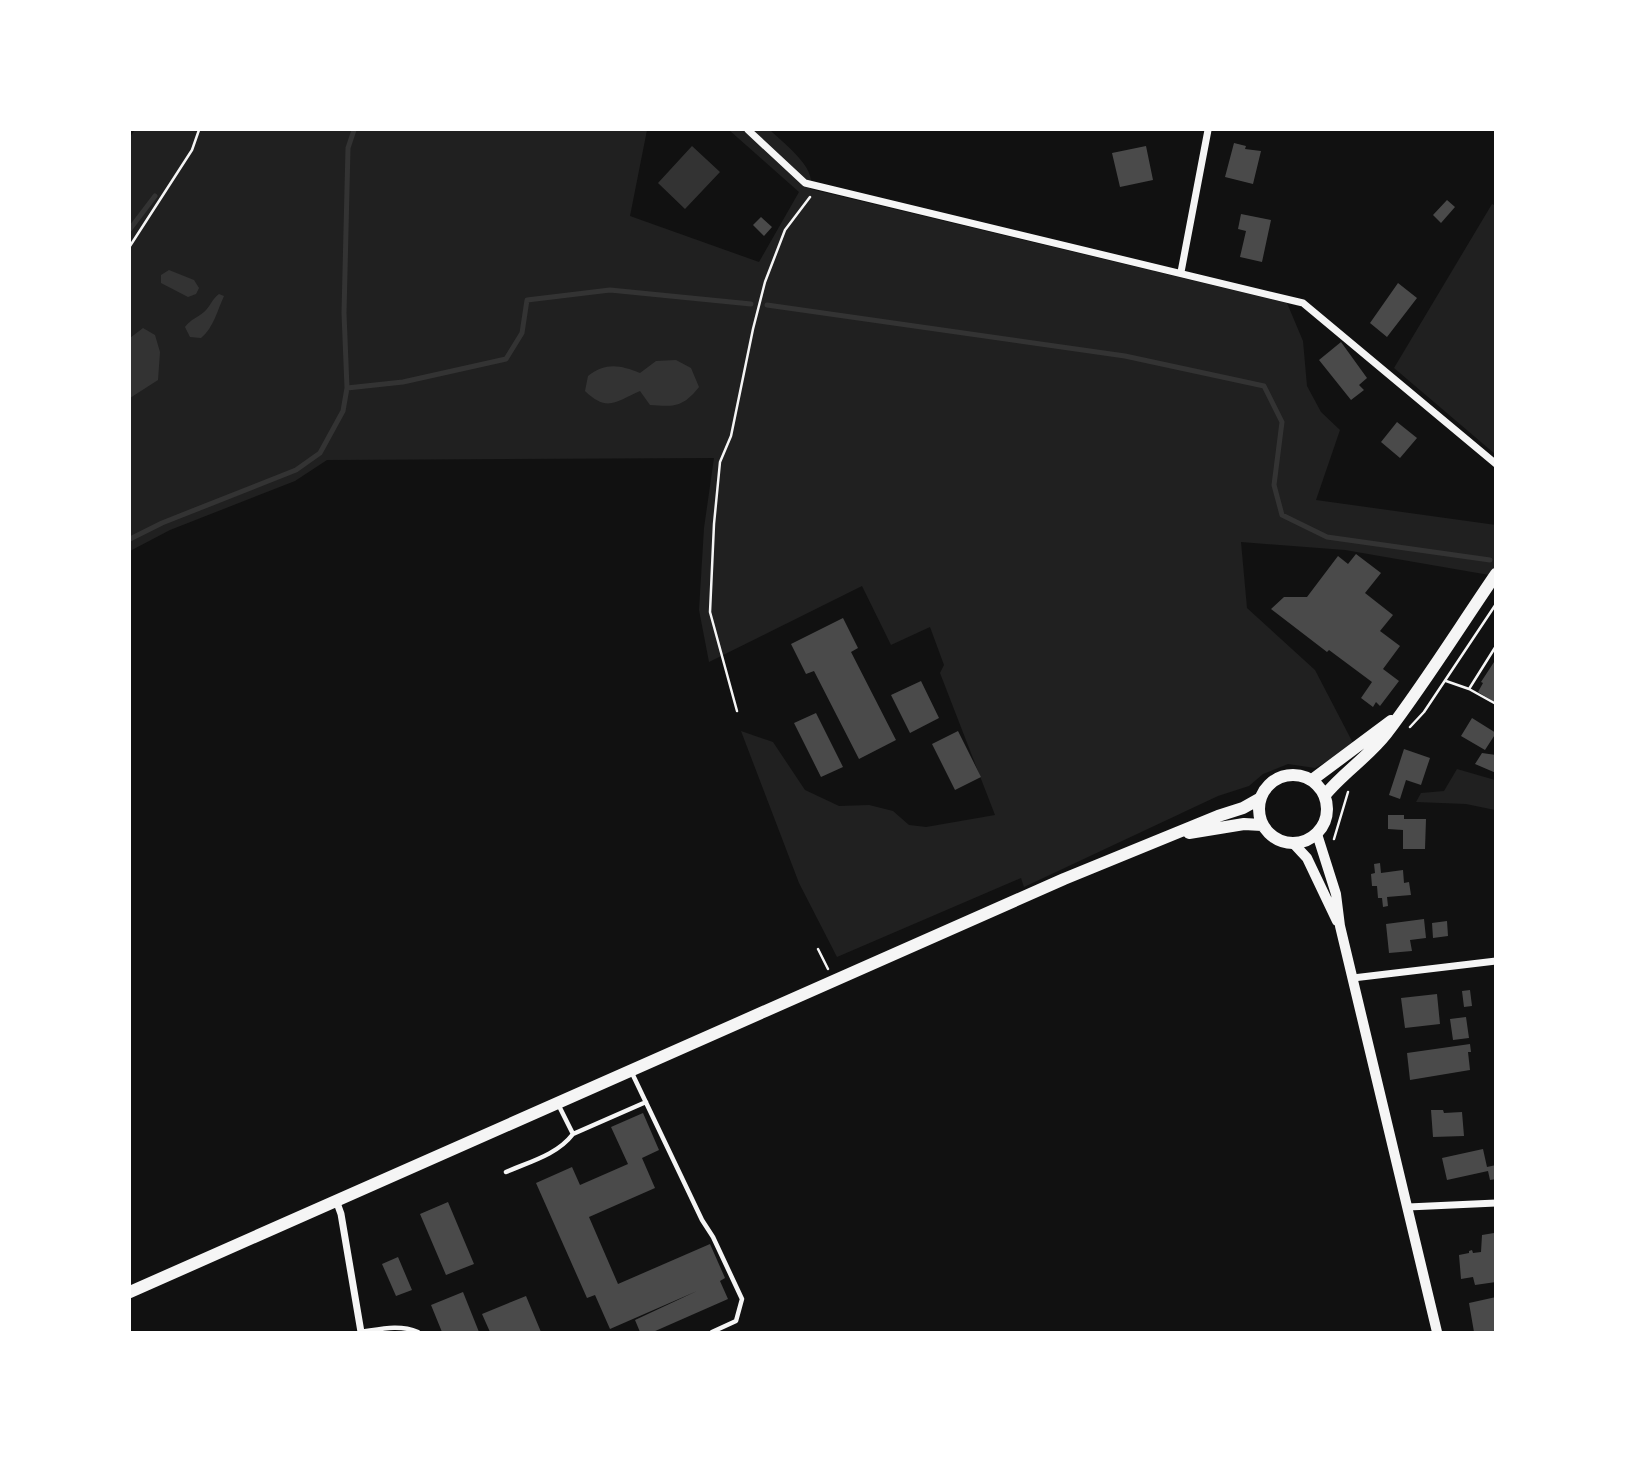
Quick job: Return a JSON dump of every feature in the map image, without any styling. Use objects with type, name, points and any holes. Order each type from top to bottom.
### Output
[{"type":"main road","points":[[1325,795],[1338,778],[1357,764],[1385,736],[1493,582]]},
{"type":"main road","points":[[1312,780],[1397,717]]},
{"type":"main road","points":[[1300,775],[1312,780],[1325,795],[1328,808],[1325,822],[1317,834],[1306,841],[1294,844],[1281,842],[1270,835],[1262,825],[1258,812],[1259,799],[1265,788],[1275,779],[1300,775]]},
{"type":"main road","points":[[130,1292],[1064,879],[1243,808],[1259,799]]},
{"type":"main road","points":[[1171,836],[1244,824],[1262,825]]},
{"type":"street","points":[[748,130],[805,183],[817,187],[1303,303],[1496,464]]},
{"type":"street","points":[[1181,272],[1208,130]]},
{"type":"street","points":[[1317,834],[1336,894],[1340,926],[1437,1332]]},
{"type":"street","points":[[1294,844],[1307,858],[1340,926]]},
{"type":"street","points":[[1353,978],[1496,961]]},
{"type":"street","points":[[335,1200],[341,1214],[361,1332]]},
{"type":"street","points":[[1408,1207],[1496,1203]]},
{"type":"lane","points":[[631,1070],[742,1299],[736,1321],[712,1332]]},
{"type":"lane","points":[[506,1172],[557,1150],[573,1134],[646,1102]]},
{"type":"lane","points":[[557,1103],[573,1134]]},
{"type":"lane","points":[[361,1332],[390,1327],[408,1328],[418,1332]]},
{"type":"path","points":[[130,246],[192,150],[200,130]]},
{"type":"path","points":[[737,711],[710,612],[720,462],[731,436],[765,282],[785,230],[817,187]]},
{"type":"path","points":[[1404,733],[1424,712],[1496,604]]},
{"type":"path","points":[[1469,689],[1496,646]]},
{"type":"path","points":[[1446,681],[1469,689],[1496,704]]},
{"type":"path","points":[[1321,851],[1335,846],[1334,838],[1352,785]]},
{"type":"path","points":[[818,950],[834,981]]},
{"type":"shaded area","points":[[135,130],[647,130],[630,216],[759,262],[799,192],[729,130],[770,130],[805,165],[811,181],[810,189],[1287,303],[1303,341],[1307,386],[1321,412],[1340,430],[1316,500],[1496,525],[1495,576],[1345,550],[1241,542],[1247,608],[1315,670],[1353,743],[1341,754],[1315,768],[1288,764],[1263,774],[1249,786],[1218,796],[1024,887],[1021,878],[837,957],[799,883],[741,731],[773,742],[805,790],[839,806],[869,805],[893,811],[909,825],[926,827],[995,815],[940,673],[944,665],[930,627],[891,645],[862,586],[709,662],[699,610],[704,528],[714,458],[327,460],[295,481],[170,530],[130,551],[130,137]]},
{"type":"shaded area","points":[[692,146],[720,172],[685,209],[658,183]]},
{"type":"shaded area","points":[[1492,204],[1496,206],[1495,454],[1394,368]]},
{"type":"shaded area","points":[[169,270],[194,280],[199,288],[196,294],[188,297],[161,283],[161,275]]},
{"type":"shaded area","points":[[219,294],[224,296],[209,329],[201,338],[190,337],[185,327],[206,310]]},
{"type":"shaded area","points":[[143,328],[155,335],[160,352],[158,380],[130,398],[130,338]]},
{"type":"shaded area","points":[[676,360],[691,368],[699,387],[688,399],[678,404],[650,405],[640,391],[618,401],[606,403],[593,398],[585,391],[588,376],[601,368],[620,367],[640,373],[656,361]]},
{"type":"shaded area","points":[[1457,769],[1495,780],[1495,810],[1466,804],[1416,802],[1421,793],[1444,791]]},
{"type":"building","points":[[1234,143],[1246,146],[1245,149],[1261,151],[1253,184],[1225,177]]},
{"type":"building","points":[[1146,146],[1153,180],[1120,187],[1112,153]]},
{"type":"building","points":[[1447,200],[1455,207],[1441,223],[1433,215]]},
{"type":"building","points":[[1241,214],[1271,220],[1262,262],[1240,257],[1246,231],[1238,229]]},
{"type":"building","points":[[761,217],[772,227],[764,236],[753,225]]},
{"type":"building","points":[[1398,283],[1417,298],[1387,337],[1370,323]]},
{"type":"building","points":[[1341,342],[1367,378],[1359,385],[1364,390],[1351,400],[1319,360]]},
{"type":"building","points":[[1397,422],[1417,438],[1400,458],[1381,442]]},
{"type":"building","points":[[1356,554],[1381,573],[1365,593],[1393,615],[1380,631],[1400,646],[1383,669],[1399,681],[1380,706],[1376,702],[1373,707],[1361,698],[1372,682],[1271,609],[1284,597],[1307,597],[1338,556],[1348,564]]},
{"type":"building","points":[[843,618],[858,648],[851,652],[896,740],[859,759],[814,671],[806,674],[791,644]]},
{"type":"building","points":[[1496,659],[1496,703],[1478,692],[1483,683],[1481,682]]},
{"type":"building","points":[[921,681],[939,718],[910,733],[891,695]]},
{"type":"building","points":[[816,713],[843,767],[821,777],[794,723]]},
{"type":"building","points":[[1472,718],[1496,733],[1485,750],[1461,736]]},
{"type":"building","points":[[958,731],[981,777],[955,790],[932,744]]},
{"type":"building","points":[[1404,749],[1430,758],[1421,785],[1406,780],[1400,799],[1389,795]]},
{"type":"building","points":[[1482,753],[1496,755],[1496,773],[1475,764]]},
{"type":"building","points":[[1388,815],[1404,815],[1404,819],[1426,819],[1425,849],[1403,849],[1403,830],[1388,829]]},
{"type":"building","points":[[1380,863],[1381,873],[1403,870],[1404,883],[1409,882],[1411,895],[1387,897],[1388,906],[1383,907],[1382,898],[1378,898],[1377,886],[1372,886],[1371,874],[1375,873],[1374,864]]},
{"type":"building","points":[[1424,919],[1426,938],[1410,940],[1412,951],[1389,953],[1386,924]]},
{"type":"building","points":[[1447,921],[1448,936],[1433,938],[1432,923]]},
{"type":"building","points":[[1470,990],[1472,1006],[1464,1007],[1462,991]]},
{"type":"building","points":[[1437,994],[1440,1024],[1405,1028],[1401,998]]},
{"type":"building","points":[[1466,1017],[1469,1038],[1453,1040],[1450,1019]]},
{"type":"building","points":[[1470,1044],[1470,1070],[1410,1080],[1407,1053]]},
{"type":"building","points":[[1431,1110],[1443,1110],[1444,1113],[1462,1112],[1464,1136],[1433,1137]]},
{"type":"building","points":[[643,1113],[659,1150],[642,1158],[655,1188],[589,1217],[618,1284],[710,1244],[725,1278],[720,1281],[728,1299],[653,1332],[640,1332],[635,1320],[697,1291],[610,1329],[595,1295],[587,1298],[536,1183],[572,1167],[580,1185],[628,1164],[611,1127]]},
{"type":"building","points":[[1483,1149],[1487,1167],[1496,1165],[1496,1179],[1490,1180],[1488,1171],[1447,1180],[1442,1158]]},
{"type":"building","points":[[448,1202],[474,1264],[446,1275],[420,1214]]},
{"type":"building","points":[[1494,1233],[1496,1282],[1475,1285],[1473,1277],[1461,1279],[1459,1255],[1472,1250],[1473,1253],[1481,1252],[1482,1235]]},
{"type":"building","points":[[398,1257],[412,1290],[396,1296],[382,1264]]},
{"type":"building","points":[[463,1292],[479,1332],[442,1332],[431,1305]]},
{"type":"building","points":[[526,1296],[541,1332],[490,1332],[482,1314]]},
{"type":"building","points":[[1496,1297],[1496,1332],[1474,1332],[1469,1303]]},
{"type":"waterway","points":[[130,539],[162,523],[296,470],[320,453],[343,411],[347,388],[344,313],[348,148],[354,130]]},
{"type":"waterway","points":[[130,229],[155,196]]},
{"type":"waterway","points":[[347,388],[403,382],[506,359],[522,333],[527,300],[610,290],[751,304]]},
{"type":"waterway","points":[[767,305],[1125,356],[1264,386],[1282,422],[1274,485],[1282,515],[1327,537],[1490,560]]}]
